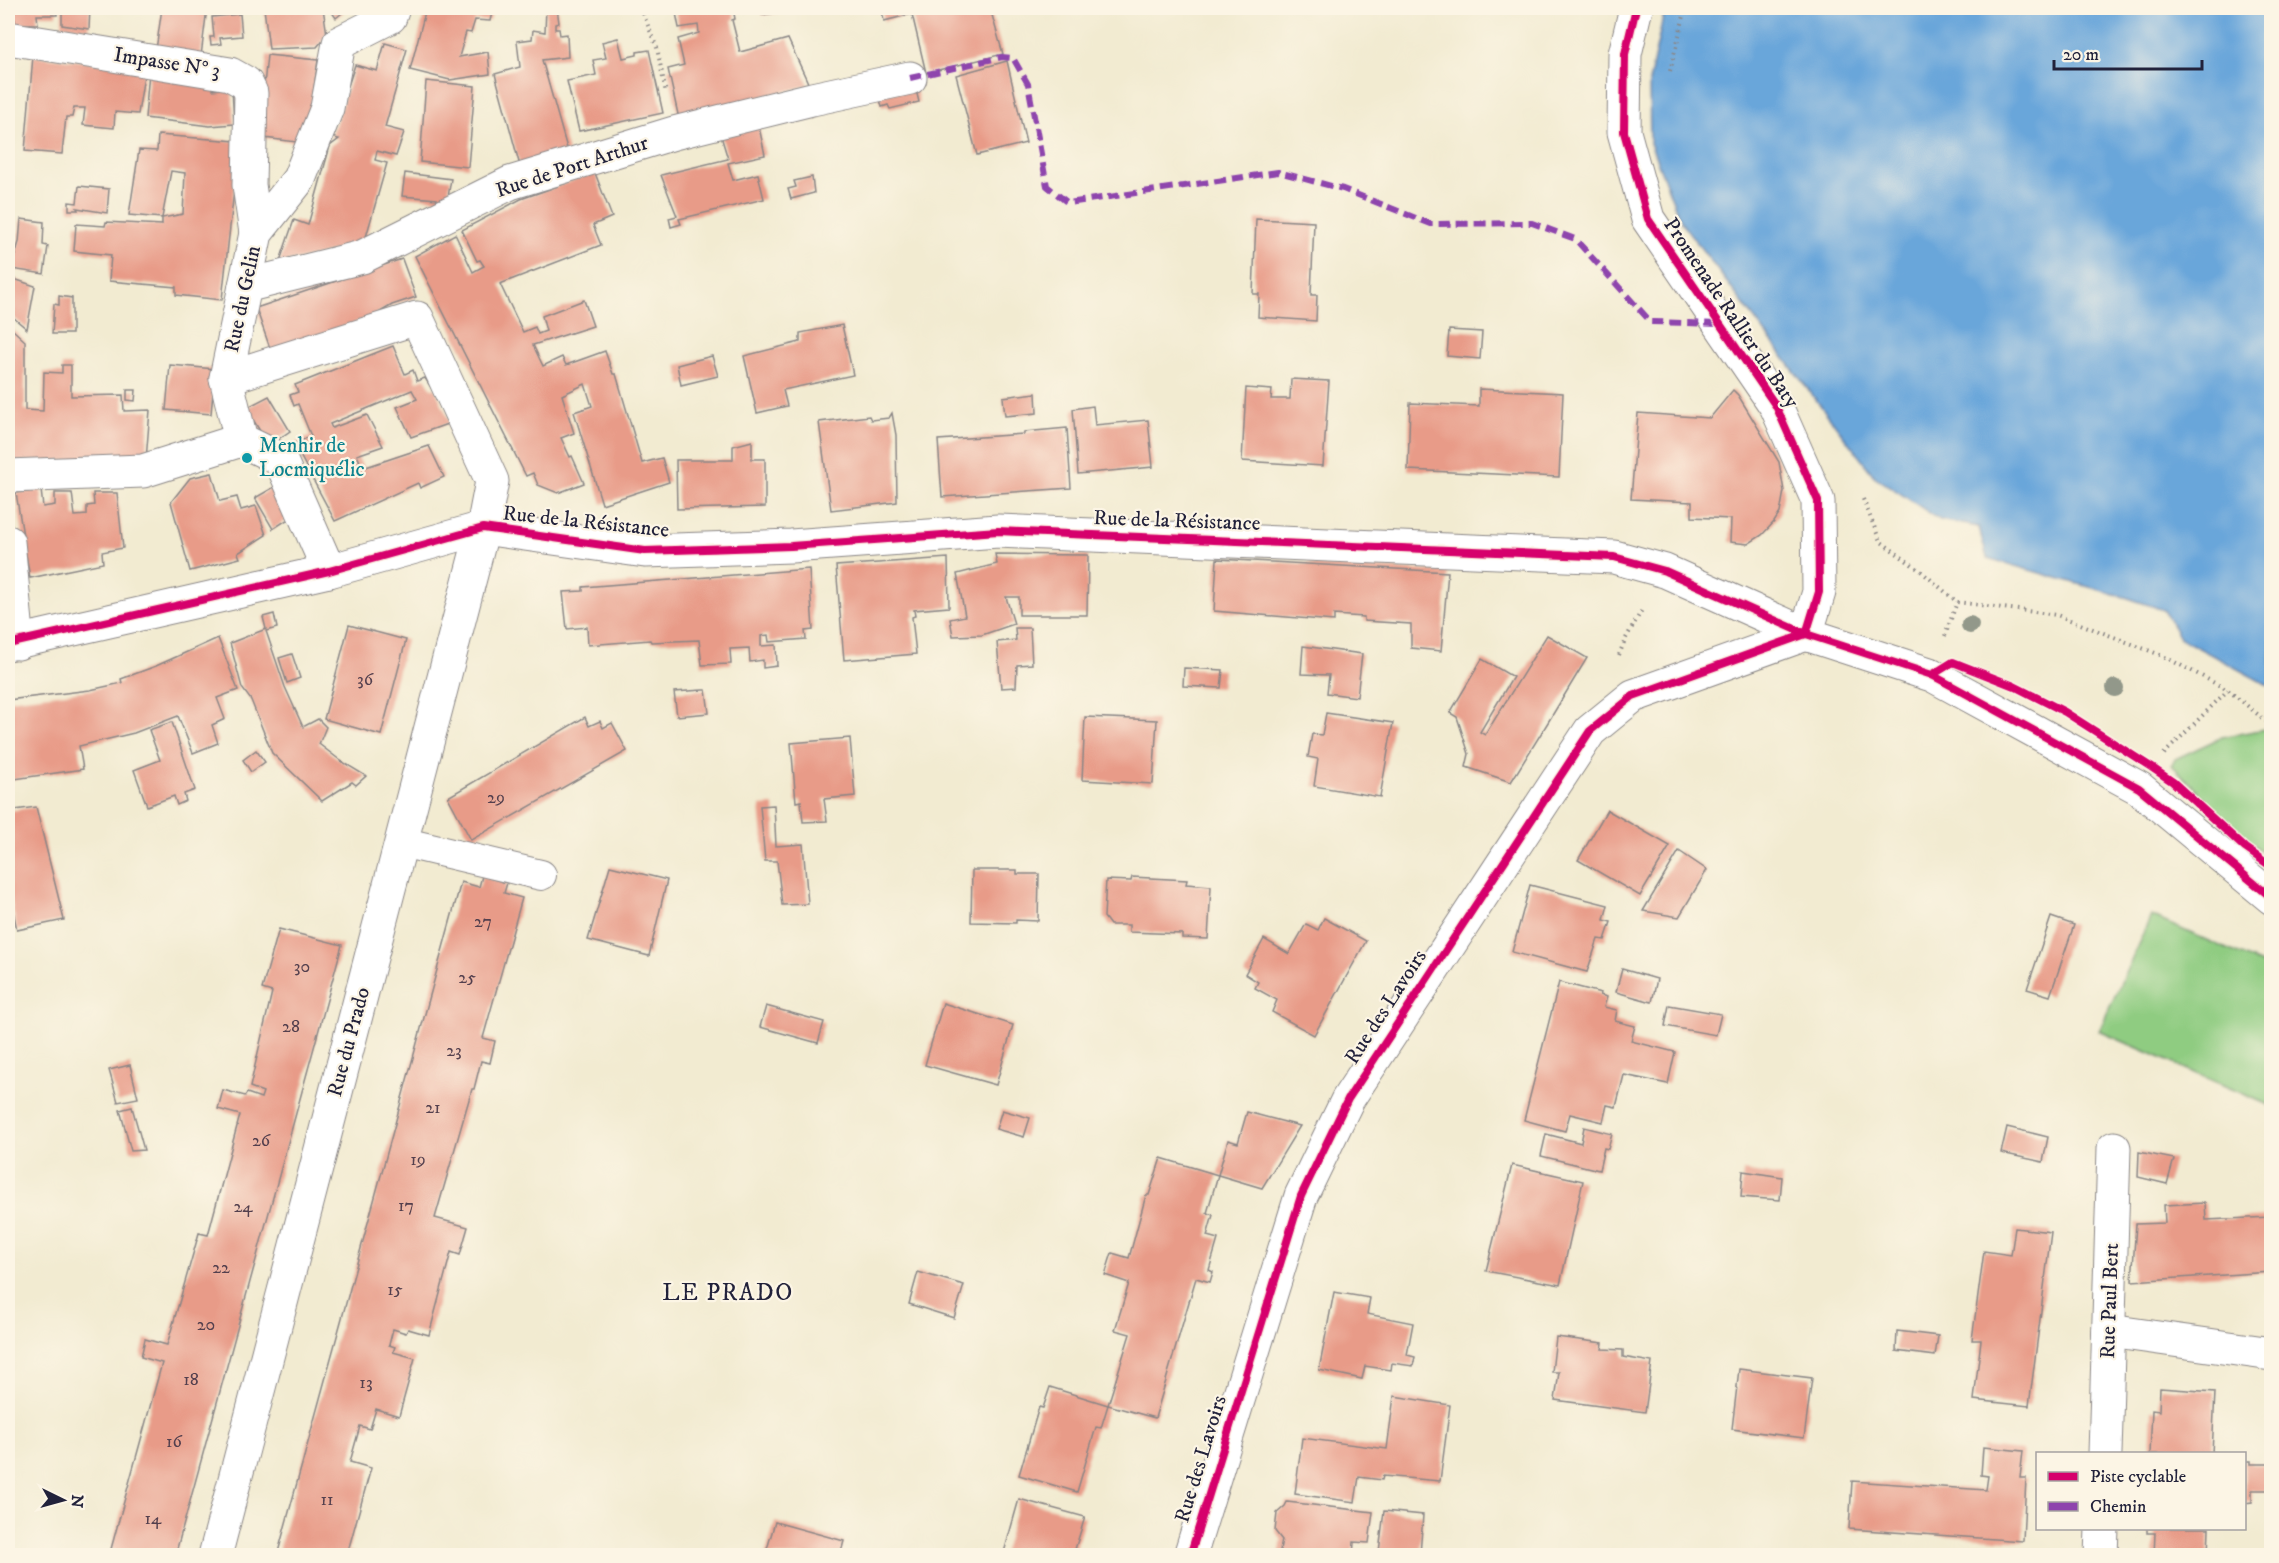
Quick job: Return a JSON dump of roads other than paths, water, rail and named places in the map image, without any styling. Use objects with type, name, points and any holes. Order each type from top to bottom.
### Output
[{"type":"street","name":"Rue du Gelin","points":[[241,440],[226,378],[256,232],[299,179],[327,108],[339,43],[390,17],[393,8]]},
{"type":"street","name":"Promenade Rallier du Baty","points":[[1636,8],[1625,54],[1624,132],[1647,219],[1776,406],[1818,501],[1819,592],[1806,634]]},
{"type":"street","name":"Impasse N° 3","points":[[8,38],[230,74],[246,83],[251,93],[249,186],[256,232]]},
{"type":"street","name":"Rue de Port Arthur","points":[[245,286],[362,257],[510,183],[674,133],[910,78]]},
{"type":"street","name":"Rue du Prado","points":[[215,1556],[483,528],[492,481],[417,318],[226,378]]},
{"type":"street","points":[[8,476],[144,471],[241,440],[280,459],[329,571]]},
{"type":"street","name":"Rue de la Résistance","points":[[13,644],[329,571],[483,528],[645,551],[791,546],[998,531],[1614,557],[1665,571],[1806,634],[1932,675],[2139,788],[2271,898]]},
{"type":"street","points":[[8,542],[13,644]]},
{"type":"street","name":"Rue des Lavoirs","points":[[1190,1556],[1301,1196],[1342,1109],[1590,731],[1633,696],[1806,634]]},
{"type":"street","name":"Rue Paul Bert","points":[[2104,1452],[2114,1148]]},
{"type":"street","points":[[2109,1331],[2271,1354]]},
{"type":"street","points":[[2101,1556],[2102,1530]]},
{"type":"lane","points":[[401,842],[541,875]]},
{"type":"water","points":[[1665,8],[2271,8],[2271,687],[2180,638],[2164,610],[1987,558],[1979,527],[1940,520],[1874,476],[1681,222],[1650,143],[1649,82]]},
{"type":"place","name":"Menhir de Locmiquélic","points":[[247,458]]},
{"type":"district","name":"LE PRADO","points":[[728,1293]]}]
